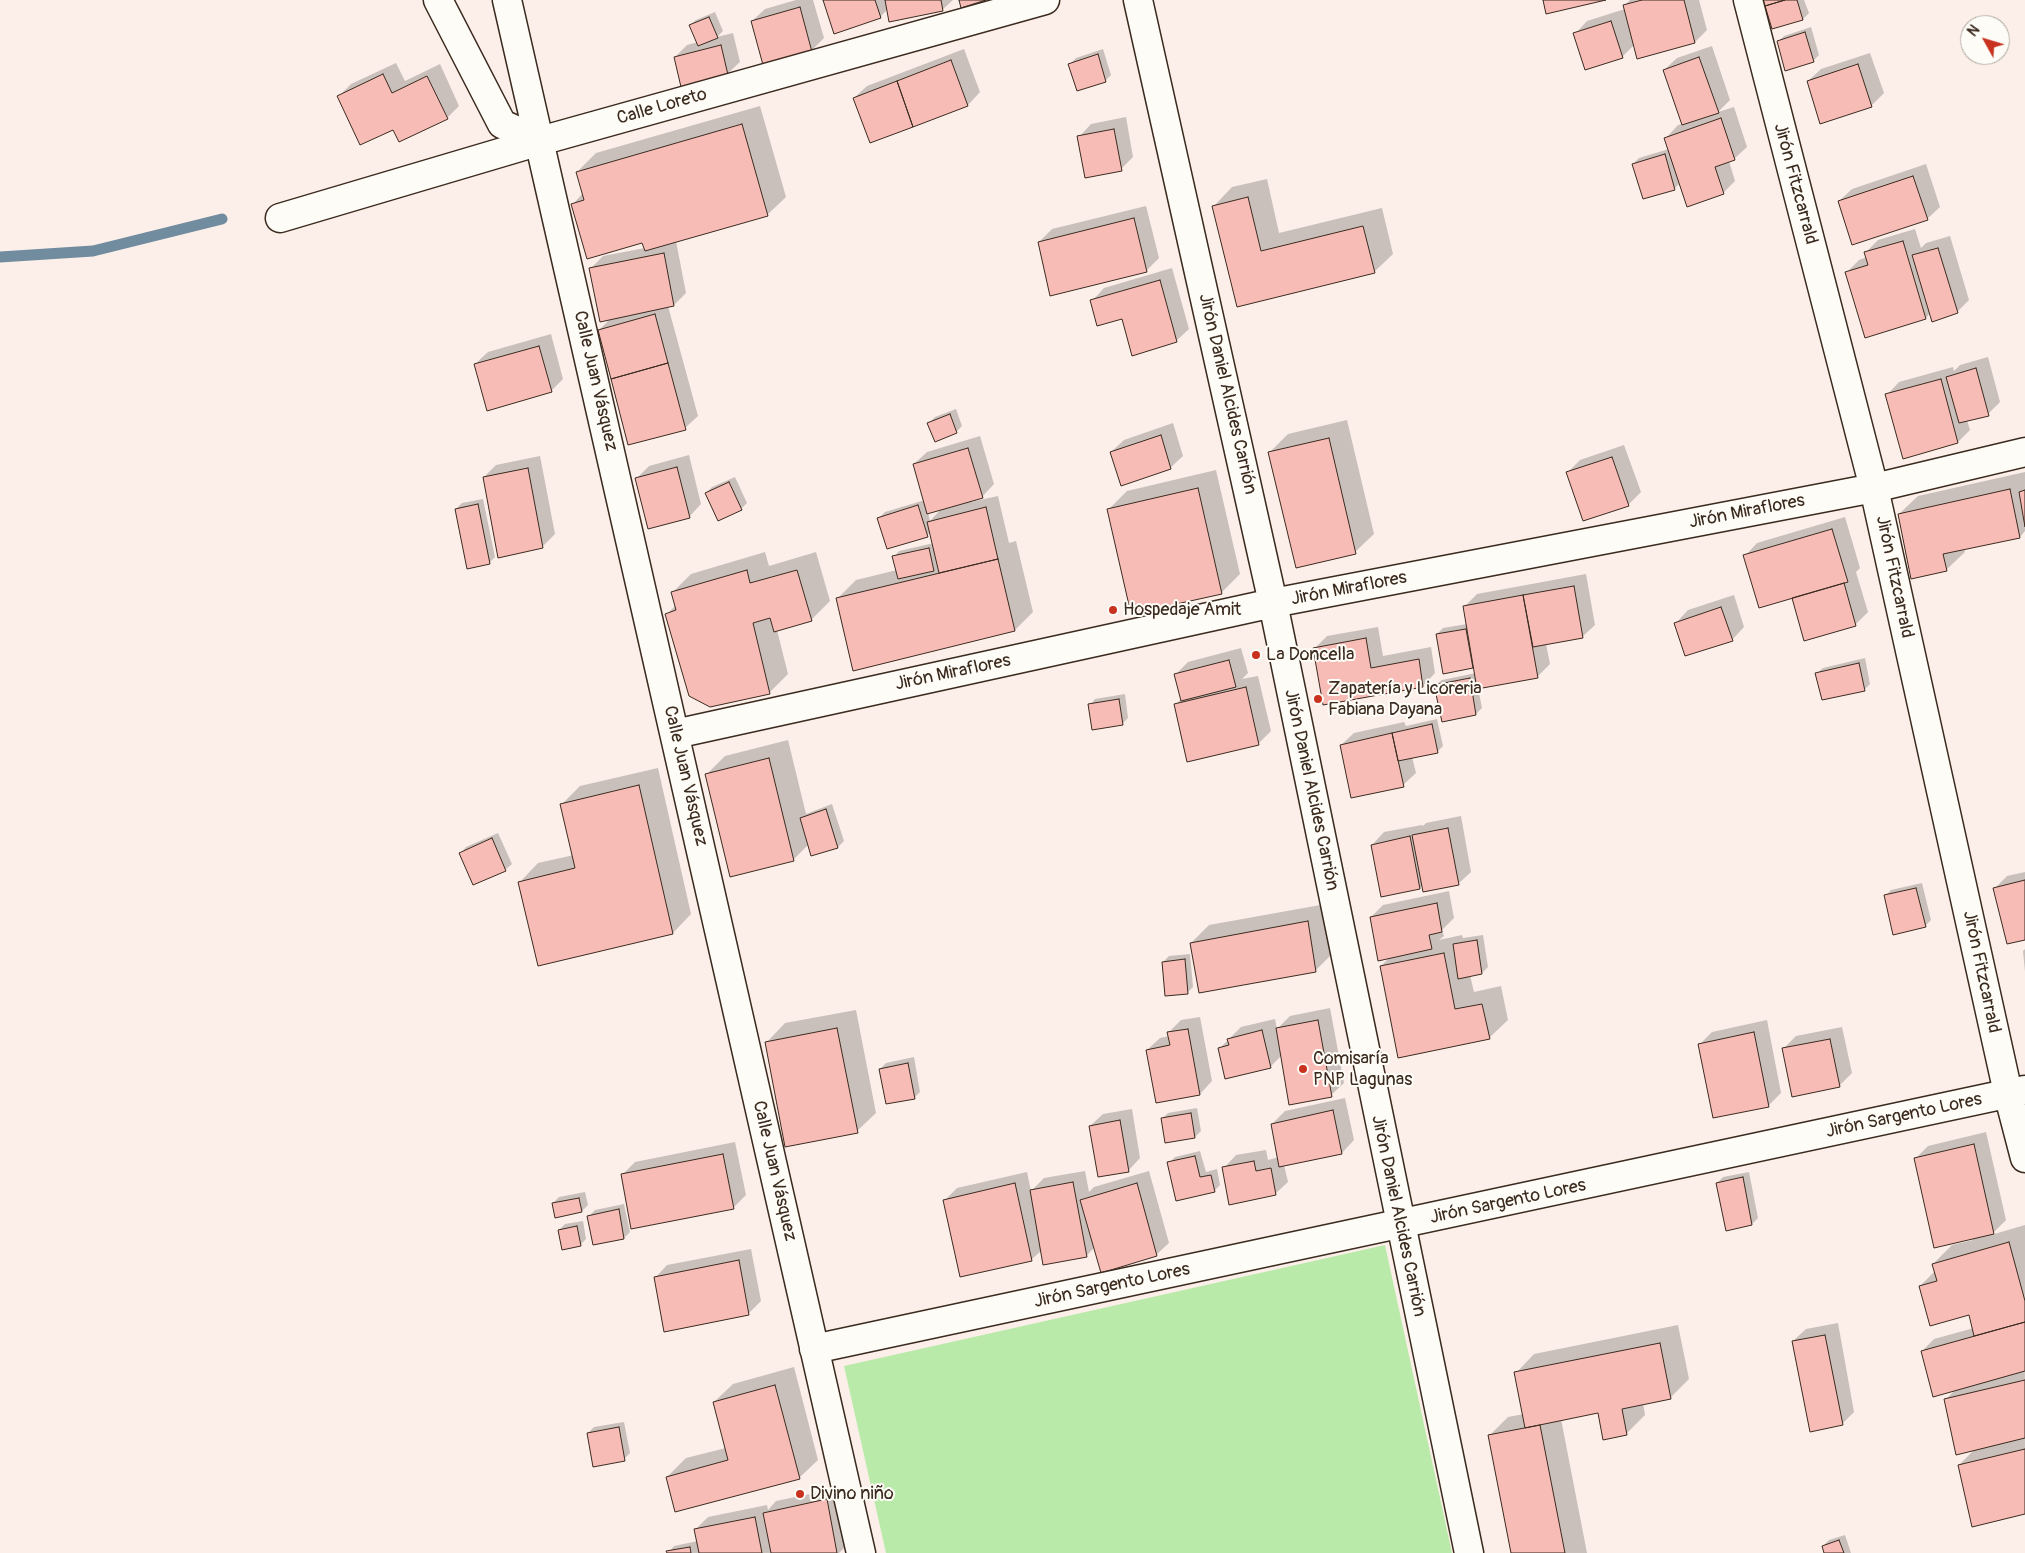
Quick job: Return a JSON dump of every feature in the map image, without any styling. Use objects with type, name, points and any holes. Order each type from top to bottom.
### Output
[{"type":"street","points":[[438,0],[502,124],[540,140]]},
{"type":"street","name":"Calle Juan Vásquez","points":[[507,0],[861,1553]]},
{"type":"street","name":"Calle Loreto","points":[[280,218],[540,140],[1045,0]]},
{"type":"street","name":"Jirón Daniel Alcides Carrión","points":[[1138,0],[1273,603],[1469,1553]]},
{"type":"street","name":"Jirón Fitzcarrald","points":[[1748,0],[1874,488],[2016,1091],[2025,1158]]},
{"type":"street","name":"Jirón Miraflores","points":[[675,734],[1273,603],[1874,488],[2025,452]]},
{"type":"street","name":"Jirón Sargento Lores","points":[[814,1349],[1400,1225],[2016,1091]]},
{"type":"green space","points":[[1385,1245],[1452,1553],[886,1553],[844,1366]]},
{"type":"building","points":[[823,0],[875,0],[881,18],[834,34]]},
{"type":"building","points":[[885,0],[941,0],[943,11],[889,22]]},
{"type":"building","points":[[959,0],[986,0],[961,8]]},
{"type":"building","points":[[1543,0],[1606,0],[1546,14]]},
{"type":"building","points":[[1642,0],[1684,0],[1695,43],[1637,59],[1623,5]]},
{"type":"building","points":[[1763,0],[1785,0],[1765,6]]},
{"type":"building","points":[[1785,0],[1797,0],[1803,20],[1772,29],[1765,6]]},
{"type":"building","points":[[800,7],[812,52],[763,65],[751,21]]},
{"type":"building","points":[[709,17],[718,38],[698,46],[689,25]]},
{"type":"building","points":[[1611,21],[1623,58],[1585,70],[1573,33]]},
{"type":"building","points":[[1805,32],[1814,62],[1785,71],[1777,41]]},
{"type":"building","points":[[721,45],[728,75],[681,87],[674,57]]},
{"type":"building","points":[[1098,54],[1106,82],[1077,91],[1068,64]]},
{"type":"building","points":[[1699,57],[1719,113],[1682,125],[1663,70]]},
{"type":"building","points":[[951,60],[968,106],[913,127],[897,81]]},
{"type":"building","points":[[1858,64],[1872,107],[1820,124],[1807,81]]},
{"type":"building","points":[[383,74],[392,93],[427,76],[448,119],[399,142],[393,130],[360,145],[337,96]]},
{"type":"building","points":[[897,81],[913,127],[870,143],[853,98]]},
{"type":"building","points":[[1721,118],[1735,160],[1715,167],[1724,194],[1687,207],[1664,138]]},
{"type":"building","points":[[742,124],[768,216],[645,251],[642,243],[587,259],[571,204],[584,200],[576,172]]},
{"type":"building","points":[[1114,129],[1122,171],[1085,178],[1077,136]]},
{"type":"building","points":[[1665,154],[1675,190],[1643,199],[1632,164]]},
{"type":"building","points":[[1913,176],[1928,220],[1852,245],[1838,201]]},
{"type":"building","points":[[1248,197],[1261,251],[1363,226],[1375,273],[1237,307],[1212,206]]},
{"type":"building","points":[[1134,218],[1147,272],[1050,296],[1038,242]]},
{"type":"building","points":[[1903,241],[1926,319],[1865,338],[1845,272],[1868,265],[1864,252]]},
{"type":"building","points":[[1938,248],[1958,313],[1932,322],[1912,255]]},
{"type":"building","points":[[664,253],[674,306],[600,322],[589,268]]},
{"type":"building","points":[[1160,280],[1177,342],[1132,356],[1122,319],[1097,326],[1090,300]]},
{"type":"building","points":[[655,314],[668,363],[611,379],[598,330]]},
{"type":"building","points":[[539,346],[552,392],[487,411],[474,364]]},
{"type":"building","points":[[668,363],[686,430],[628,445],[611,379]]},
{"type":"building","points":[[1976,368],[1989,416],[1959,423],[1946,377]]},
{"type":"building","points":[[1941,379],[1958,443],[1903,459],[1885,394]]},
{"type":"building","points":[[950,414],[957,433],[935,442],[927,423]]},
{"type":"building","points":[[1161,435],[1171,469],[1121,486],[1110,452]]},
{"type":"building","points":[[1329,438],[1356,554],[1296,568],[1268,452]]},
{"type":"building","points":[[968,448],[983,498],[927,514],[913,464]]},
{"type":"building","points":[[1612,457],[1629,506],[1583,521],[1566,472]]},
{"type":"building","points":[[677,467],[690,518],[648,529],[635,478]]},
{"type":"building","points":[[528,468],[543,548],[498,558],[483,477]]},
{"type":"building","points":[[729,482],[742,510],[718,521],[705,493]]},
{"type":"building","points":[[1198,488],[1222,594],[1131,614],[1107,509]]},
{"type":"building","points":[[2010,489],[2020,538],[1943,554],[1947,571],[1911,579],[1898,514]]},
{"type":"building","points":[[2025,490],[2025,527],[2019,492]]},
{"type":"building","points":[[478,504],[490,564],[467,569],[455,509]]},
{"type":"building","points":[[918,505],[928,537],[887,549],[877,518]]},
{"type":"building","points":[[986,507],[998,559],[939,573],[927,522]]},
{"type":"building","points":[[1832,529],[1848,582],[1759,608],[1743,555]]},
{"type":"building","points":[[929,548],[934,571],[898,579],[892,556]]},
{"type":"building","points":[[998,559],[1015,631],[853,671],[836,598]]},
{"type":"building","points":[[747,570],[750,583],[797,570],[812,621],[774,632],[770,618],[753,623],[770,694],[710,707],[689,696],[665,614],[676,610],[671,592]]},
{"type":"building","points":[[1844,583],[1856,626],[1804,641],[1792,598]]},
{"type":"building","points":[[1574,586],[1583,638],[1533,647],[1523,595]]},
{"type":"building","points":[[1523,595],[1538,678],[1477,689],[1463,606]]},
{"type":"building","points":[[1721,607],[1733,641],[1685,656],[1674,623]]},
{"type":"building","points":[[1466,629],[1473,668],[1443,674],[1436,634]]},
{"type":"building","points":[[1366,638],[1371,668],[1419,659],[1423,687],[1323,705],[1313,648]]},
{"type":"building","points":[[1229,660],[1236,687],[1181,701],[1174,674]]},
{"type":"building","points":[[1859,663],[1865,691],[1822,700],[1815,673]]},
{"type":"building","points":[[1470,678],[1476,715],[1442,722],[1434,685]]},
{"type":"building","points":[[1246,687],[1259,745],[1187,762],[1174,704]]},
{"type":"building","points":[[1119,699],[1123,725],[1092,730],[1088,704]]},
{"type":"building","points":[[1432,724],[1438,753],[1398,761],[1392,733]]},
{"type":"building","points":[[1392,733],[1404,787],[1351,798],[1340,745]]},
{"type":"building","points":[[769,758],[794,861],[730,877],[705,774]]},
{"type":"building","points":[[639,785],[673,934],[538,966],[518,882],[575,868],[560,804]]},
{"type":"building","points":[[826,809],[838,848],[811,856],[800,818]]},
{"type":"building","points":[[1448,828],[1459,885],[1423,892],[1412,835]]},
{"type":"building","points":[[1410,836],[1420,889],[1381,897],[1371,845]]},
{"type":"building","points":[[492,838],[506,871],[473,885],[459,853]]},
{"type":"building","points":[[2025,880],[2025,940],[2007,944],[1993,888]]},
{"type":"building","points":[[1916,888],[1926,927],[1893,935],[1884,895]]},
{"type":"building","points":[[1437,903],[1442,932],[1429,935],[1432,949],[1378,961],[1370,917]]},
{"type":"building","points":[[1308,921],[1316,972],[1199,993],[1190,943]]},
{"type":"building","points":[[1477,940],[1482,974],[1458,979],[1453,944]]},
{"type":"building","points":[[1444,953],[1455,1009],[1482,1004],[1490,1039],[1398,1058],[1380,966]]},
{"type":"building","points":[[1185,959],[1188,994],[1165,996],[1162,962]]},
{"type":"building","points":[[1318,1020],[1332,1097],[1289,1105],[1276,1028]]},
{"type":"building","points":[[837,1028],[858,1133],[785,1147],[765,1042]]},
{"type":"building","points":[[1188,1029],[1200,1095],[1156,1103],[1146,1050],[1170,1045],[1167,1032]]},
{"type":"building","points":[[1262,1030],[1271,1068],[1225,1079],[1218,1048],[1229,1045],[1227,1039]]},
{"type":"building","points":[[1754,1032],[1769,1107],[1713,1118],[1698,1044]]},
{"type":"building","points":[[1830,1039],[1840,1087],[1792,1097],[1782,1048]]},
{"type":"building","points":[[908,1063],[915,1099],[886,1104],[879,1069]]},
{"type":"building","points":[[1333,1110],[1342,1154],[1279,1167],[1271,1124]]},
{"type":"building","points":[[1191,1113],[1195,1138],[1165,1143],[1161,1118]]},
{"type":"building","points":[[1120,1120],[1129,1172],[1098,1177],[1089,1126]]},
{"type":"building","points":[[1974,1144],[1994,1234],[1934,1248],[1914,1158]]},
{"type":"building","points":[[723,1154],[734,1209],[631,1229],[621,1174]]},
{"type":"building","points":[[1195,1156],[1200,1177],[1211,1175],[1215,1192],[1176,1201],[1167,1162]]},
{"type":"building","points":[[1254,1161],[1256,1171],[1271,1168],[1276,1195],[1229,1205],[1222,1167]]},
{"type":"building","points":[[1743,1177],[1752,1225],[1726,1231],[1716,1183]]},
{"type":"building","points":[[1073,1182],[1087,1257],[1043,1265],[1030,1190]]},
{"type":"building","points":[[1015,1183],[1032,1261],[960,1277],[943,1200]]},
{"type":"building","points":[[1137,1183],[1157,1256],[1101,1273],[1080,1200]]},
{"type":"building","points":[[579,1198],[582,1212],[555,1218],[552,1203]]},
{"type":"building","points":[[619,1209],[624,1239],[593,1245],[587,1216]]},
{"type":"building","points":[[577,1226],[581,1246],[562,1250],[558,1230]]},
{"type":"building","points":[[2009,1242],[2025,1301],[2025,1322],[1974,1336],[1969,1315],[1930,1326],[1919,1286],[1937,1281],[1932,1264]]},
{"type":"building","points":[[739,1260],[749,1315],[664,1332],[654,1277]]},
{"type":"building","points":[[2025,1322],[2025,1371],[1933,1397],[1921,1351]]},
{"type":"building","points":[[1825,1335],[1843,1425],[1810,1432],[1792,1341]]},
{"type":"building","points":[[1660,1343],[1671,1399],[1622,1409],[1627,1435],[1603,1440],[1598,1413],[1525,1428],[1514,1372]]},
{"type":"building","points":[[2025,1380],[2025,1438],[1956,1455],[1944,1399]]},
{"type":"building","points":[[775,1385],[800,1479],[675,1512],[666,1477],[728,1460],[713,1402]]},
{"type":"building","points":[[1540,1425],[1565,1553],[1511,1553],[1488,1435]]},
{"type":"building","points":[[619,1427],[625,1461],[593,1467],[587,1433]]},
{"type":"building","points":[[2025,1449],[2025,1514],[1972,1527],[1958,1465]]},
{"type":"building","points":[[827,1499],[837,1553],[771,1553],[763,1513]]},
{"type":"building","points":[[755,1517],[762,1553],[699,1553],[694,1529]]},
{"type":"building","points":[[1839,1540],[1844,1553],[1824,1553],[1822,1546]]},
{"type":"building","points":[[690,1547],[691,1553],[667,1553],[666,1551]]},
{"type":"waterway","points":[[0,257],[93,251],[222,219]]},
{"type":"place","name":"Hospedaje Amit","points":[[1113,610]]},
{"type":"place","name":"La Doncella","points":[[1256,655]]},
{"type":"place","name":"Zapatería y Licoreria Fabiana Dayana","points":[[1318,699]]},
{"type":"place","name":"Comisaría PNP Lagunas","points":[[1303,1069]]},
{"type":"place","name":"Divino niño","points":[[800,1494]]}]
